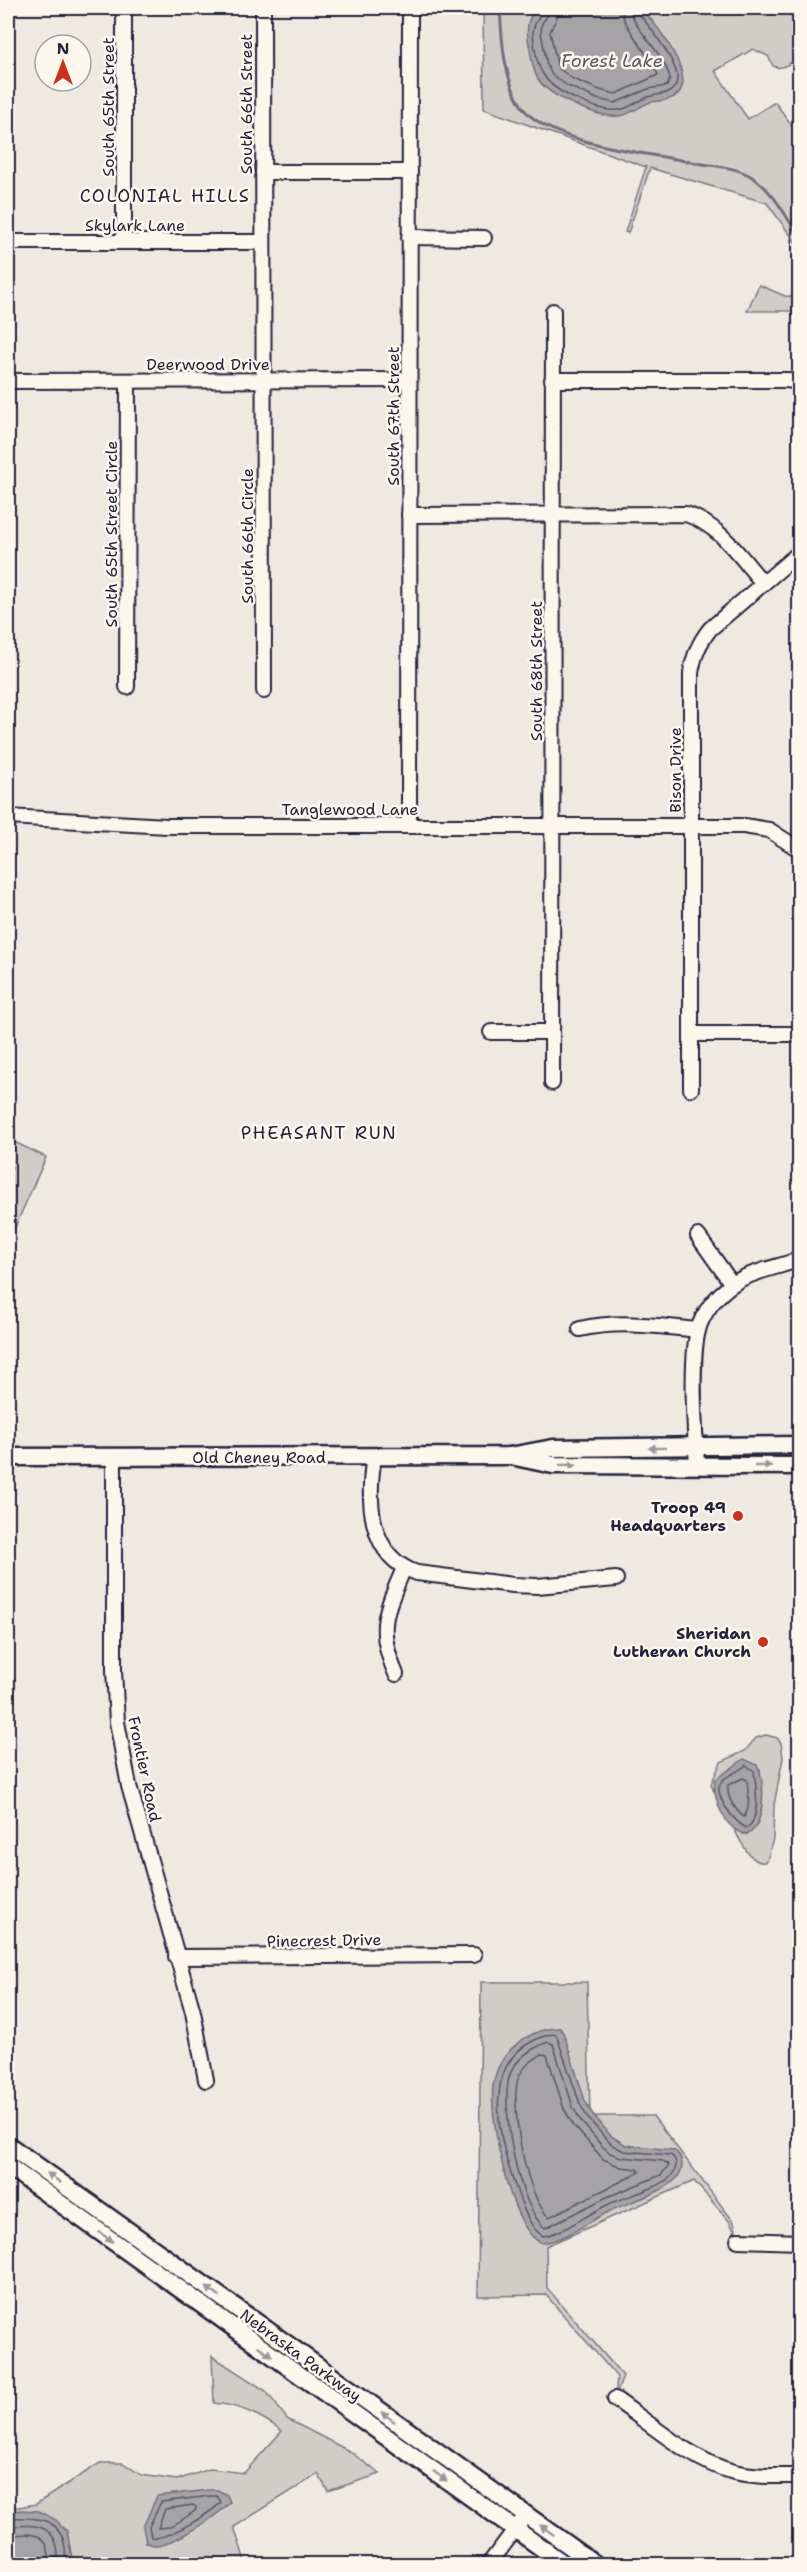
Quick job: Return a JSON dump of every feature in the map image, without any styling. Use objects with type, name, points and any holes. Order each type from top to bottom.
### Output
[{"type":"main road","name":"Old Cheney Road","points":[[510,1456],[543,1449],[800,1445]]},
{"type":"main road","name":"Old Cheney Road","points":[[8,1457],[510,1456],[553,1464],[800,1466]]},
{"type":"main road","name":"Nebraska Parkway","points":[[8,2145],[595,2565]]},
{"type":"main road","name":"Nebraska Parkway","points":[[8,2166],[564,2565]]},
{"type":"street","name":"South 65th Street","points":[[124,8],[124,242]]},
{"type":"street","name":"South 66th Street","points":[[263,8],[264,381]]},
{"type":"street","name":"South 67th Street","points":[[409,825],[410,8]]},
{"type":"street","points":[[263,172],[410,172]]},
{"type":"street","points":[[410,237],[484,238]]},
{"type":"street","name":"Skylark Lane","points":[[8,242],[262,242]]},
{"type":"street","name":"South 68th Street","points":[[552,1083],[553,311]]},
{"type":"street","points":[[552,380],[787,380],[800,382]]},
{"type":"street","name":"Deerwood Drive","points":[[8,381],[409,381]]},
{"type":"street","name":"South 65th Street Circle","points":[[127,687],[128,381]]},
{"type":"street","name":"South 66th Circle","points":[[264,381],[264,691]]},
{"type":"street","points":[[409,515],[686,513],[699,518],[718,531],[763,583]]},
{"type":"street","name":"Bison Drive","points":[[691,1089],[691,673],[693,658],[710,629],[800,552]]},
{"type":"street","name":"Tanglewood Lane","points":[[8,817],[167,826],[755,826],[769,830],[800,850]]},
{"type":"street","points":[[491,1032],[552,1032]]},
{"type":"street","points":[[692,1034],[800,1034]]},
{"type":"street","points":[[698,1236],[732,1284]]},
{"type":"street","points":[[697,1466],[696,1350],[698,1330],[707,1309],[732,1284],[755,1273],[800,1259]]},
{"type":"street","points":[[580,1329],[598,1325],[623,1324],[698,1330]]},
{"type":"street","points":[[374,1456],[372,1474],[376,1533],[387,1554],[404,1568],[417,1573],[513,1585],[537,1586],[616,1579]]},
{"type":"street","name":"Frontier Road","points":[[114,1457],[114,1671],[117,1722],[129,1786],[193,2012],[206,2080]]},
{"type":"street","points":[[396,1674],[386,1651],[383,1628],[404,1568]]},
{"type":"street","name":"Pinecrest Drive","points":[[176,1957],[474,1955]]},
{"type":"street","points":[[738,2240],[800,2242]]},
{"type":"street","points":[[615,2399],[700,2458],[716,2466],[753,2475],[800,2476]]},
{"type":"street","points":[[489,2565],[525,2515]]},
{"type":"shaded area","points":[[483,8],[799,8],[799,56],[790,63],[784,67],[773,66],[768,56],[753,49],[715,71],[748,119],[775,102],[793,127],[799,123],[799,247],[767,203],[650,168],[628,233],[625,232],[646,167],[484,109]]},
{"type":"shaded area","points":[[759,285],[785,296],[799,297],[799,311],[747,311]]},
{"type":"shaded area","points":[[8,1139],[46,1157],[8,1243],[8,1176],[12,1167],[8,1165]]},
{"type":"shaded area","points":[[766,1735],[777,1738],[781,1743],[783,1758],[774,1805],[773,1839],[767,1861],[761,1862],[746,1850],[732,1825],[743,1834],[748,1834],[761,1811],[760,1769],[740,1762],[720,1777],[714,1792],[711,1784],[721,1762],[745,1751],[756,1738]]},
{"type":"shaded area","points":[[481,1982],[587,1982],[590,2116],[653,2116],[734,2222],[738,2240],[730,2222],[694,2181],[546,2246],[547,2288],[623,2376],[615,2399],[617,2377],[546,2295],[478,2296]]},
{"type":"shaded area","points":[[212,2356],[266,2391],[287,2419],[349,2451],[380,2474],[328,2491],[318,2474],[234,2527],[246,2564],[8,2564],[8,2509],[36,2504],[100,2463],[123,2463],[141,2475],[177,2480],[210,2469],[244,2473],[282,2431],[250,2412],[214,2403]]},
{"type":"water","name":"Forest Lake","points":[[540,8],[641,8],[665,38],[680,65],[683,78],[681,89],[671,99],[648,103],[619,116],[587,110],[552,93],[538,79],[528,39],[527,28],[530,19]]},
{"type":"water","points":[[744,1759],[757,1765],[763,1791],[758,1822],[748,1834],[733,1828],[727,1821],[718,1805],[715,1788],[715,1780]]},
{"type":"water","points":[[560,2028],[564,2034],[585,2101],[611,2136],[626,2145],[673,2150],[680,2156],[682,2165],[680,2174],[664,2188],[610,2211],[560,2238],[542,2243],[531,2234],[520,2218],[511,2197],[494,2122],[493,2086],[500,2064],[513,2047],[537,2032]]},
{"type":"water","points":[[218,2490],[227,2495],[230,2502],[206,2522],[173,2540],[154,2545],[146,2542],[143,2527],[157,2496]]},
{"type":"water","points":[[39,2511],[56,2520],[67,2531],[71,2564],[8,2564],[8,2512]]},
{"type":"waterway","points":[[500,8],[504,58],[510,82],[521,105],[533,118],[551,129],[599,145],[745,173],[767,189],[800,238]]},
{"type":"place","name":"Troop 49 Headquarters","points":[[738,1516]]},
{"type":"place","name":"Sheridan Lutheran Church","points":[[763,1642]]},
{"type":"district","name":"COLONIAL HILLS","points":[[165,196]]},
{"type":"district","name":"PHEASANT RUN","points":[[319,1133]]}]
